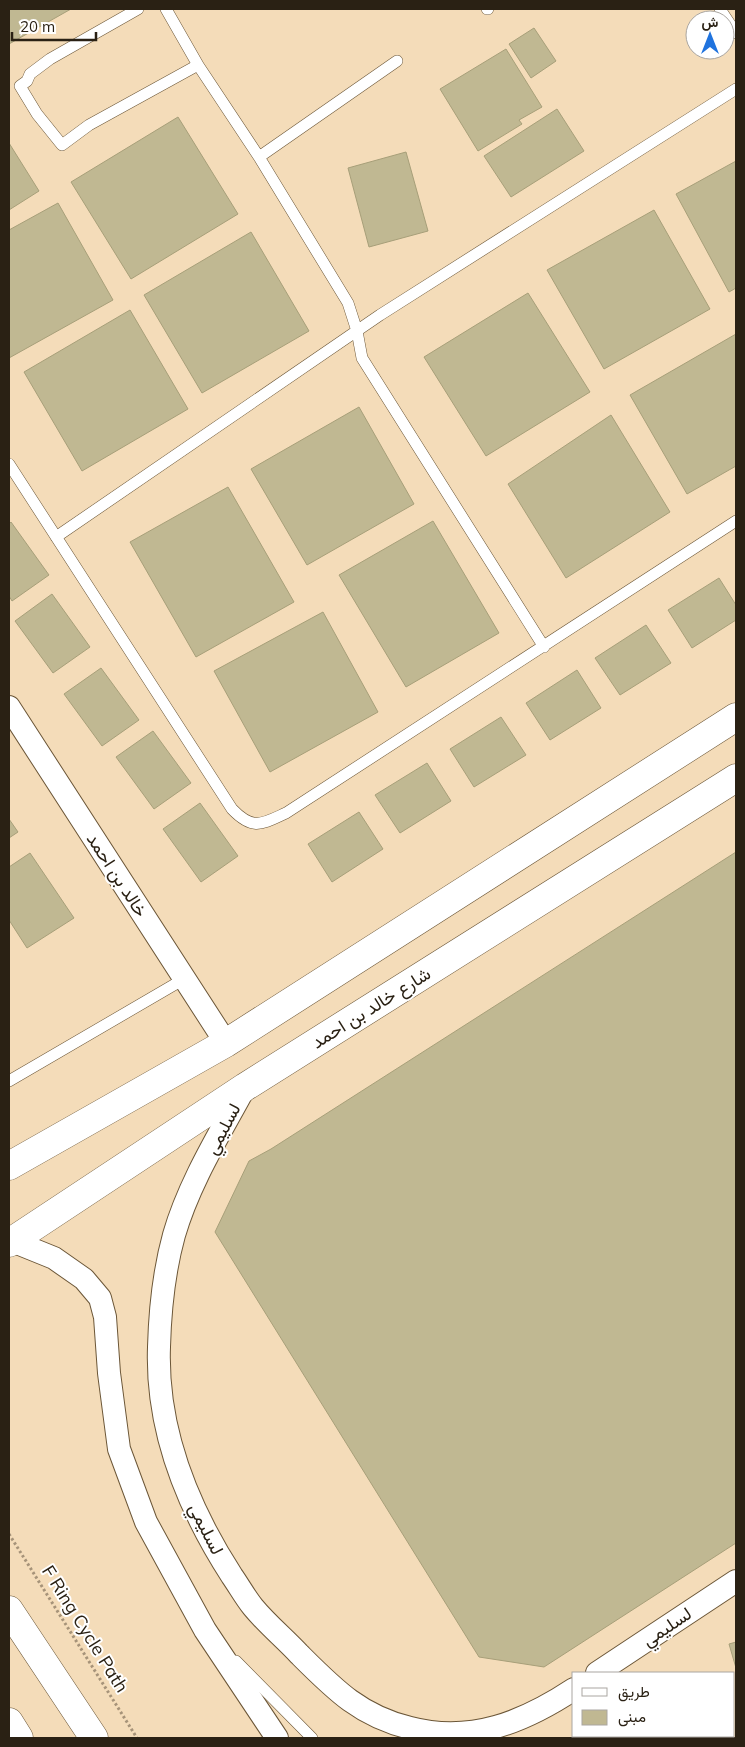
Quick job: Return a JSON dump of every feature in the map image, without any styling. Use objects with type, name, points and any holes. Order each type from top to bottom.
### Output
[{"type":"main road","points":[[9,1166],[226,1043],[736,717]]},
{"type":"main road","name":"شارع خالد بن احمد","points":[[10,1242],[246,1087],[736,778]]},
{"type":"main road","points":[[9,1610],[94,1738]]},
{"type":"main road","points":[[9,1722],[19,1738]]},
{"type":"street","name":"خالد بن احمد","points":[[9,707],[226,1043]]},
{"type":"street","name":"لسليمي","points":[[246,1087],[188,1196],[174,1235],[163,1291],[159,1348],[163,1409],[174,1456],[192,1504],[213,1546],[253,1607],[339,1693],[371,1715],[411,1729],[446,1733],[474,1732],[510,1724],[550,1705],[572,1690]]},
{"type":"street","points":[[10,1242],[54,1258],[84,1279],[100,1298],[105,1317],[109,1373],[119,1448],[146,1522],[205,1630],[277,1738]]},
{"type":"street","name":"لسليمي","points":[[598,1672],[736,1580]]},
{"type":"lane","points":[[138,9],[50,59],[30,74],[27,81],[20,86],[37,114],[62,145],[89,125],[198,65]]},
{"type":"lane","points":[[166,9],[198,65],[259,157],[348,304],[357,331],[362,358],[544,647]]},
{"type":"lane","points":[[720,9],[736,33]]},
{"type":"lane","points":[[259,157],[397,62]]},
{"type":"lane","points":[[56,537],[380,314],[736,89]]},
{"type":"lane","points":[[9,464],[232,809],[240,817],[261,825],[286,813],[736,522]]},
{"type":"lane","points":[[9,1080],[184,979]]},
{"type":"lane","points":[[205,1630],[312,1738]]},
{"type":"path","name":"F Ring Cycle Path","points":[[9,1534],[137,1738]]},
{"type":"building","points":[[9,9],[71,9],[9,44]]},
{"type":"building","points":[[534,28],[556,61],[531,78],[509,44]]},
{"type":"building","points":[[506,49],[542,107],[519,120],[522,124],[478,151],[440,89]]},
{"type":"building","points":[[557,109],[584,151],[511,197],[484,156]]},
{"type":"building","points":[[178,117],[238,214],[131,279],[71,182]]},
{"type":"building","points":[[9,143],[39,191],[9,210]]},
{"type":"building","points":[[406,152],[428,231],[369,247],[348,168]]},
{"type":"building","points":[[736,161],[736,288],[729,292],[676,194]]},
{"type":"building","points":[[58,203],[113,300],[9,358],[9,230]]},
{"type":"building","points":[[654,210],[710,309],[604,369],[547,270]]},
{"type":"building","points":[[251,232],[309,331],[202,393],[144,295]]},
{"type":"building","points":[[528,293],[590,392],[486,456],[424,357]]},
{"type":"building","points":[[130,310],[188,409],[82,471],[24,372]]},
{"type":"building","points":[[736,334],[736,466],[687,494],[630,395]]},
{"type":"building","points":[[359,407],[414,504],[307,565],[251,469]]},
{"type":"building","points":[[611,415],[670,512],[566,578],[508,484]]},
{"type":"building","points":[[228,487],[294,602],[196,657],[130,542]]},
{"type":"building","points":[[433,521],[499,633],[406,687],[339,575]]},
{"type":"building","points":[[11,522],[49,575],[12,601],[9,596],[9,524]]},
{"type":"building","points":[[719,578],[736,605],[736,620],[692,648],[668,610]]},
{"type":"building","points":[[52,594],[90,647],[53,673],[15,621]]},
{"type":"building","points":[[323,612],[378,712],[270,772],[214,671]]},
{"type":"building","points":[[646,625],[671,663],[620,695],[595,658]]},
{"type":"building","points":[[101,668],[139,720],[102,746],[64,694]]},
{"type":"building","points":[[577,670],[601,708],[550,740],[526,703]]},
{"type":"building","points":[[501,717],[526,755],[474,787],[450,749]]},
{"type":"building","points":[[153,731],[191,783],[154,809],[116,757]]},
{"type":"building","points":[[427,763],[451,801],[400,833],[375,795]]},
{"type":"building","points":[[200,803],[238,856],[201,882],[163,829]]},
{"type":"building","points":[[359,812],[383,849],[332,882],[308,844]]},
{"type":"building","points":[[9,819],[18,832],[9,838]]},
{"type":"building","points":[[736,852],[736,1543],[544,1667],[479,1657],[215,1232],[249,1161],[271,1149]]},
{"type":"building","points":[[30,853],[74,918],[27,948],[9,920],[9,867]]},
{"type":"building","points":[[736,1642],[736,1668],[729,1644]]},
{"type":"building","points":[[602,1737],[667,1738],[603,1738]]}]
